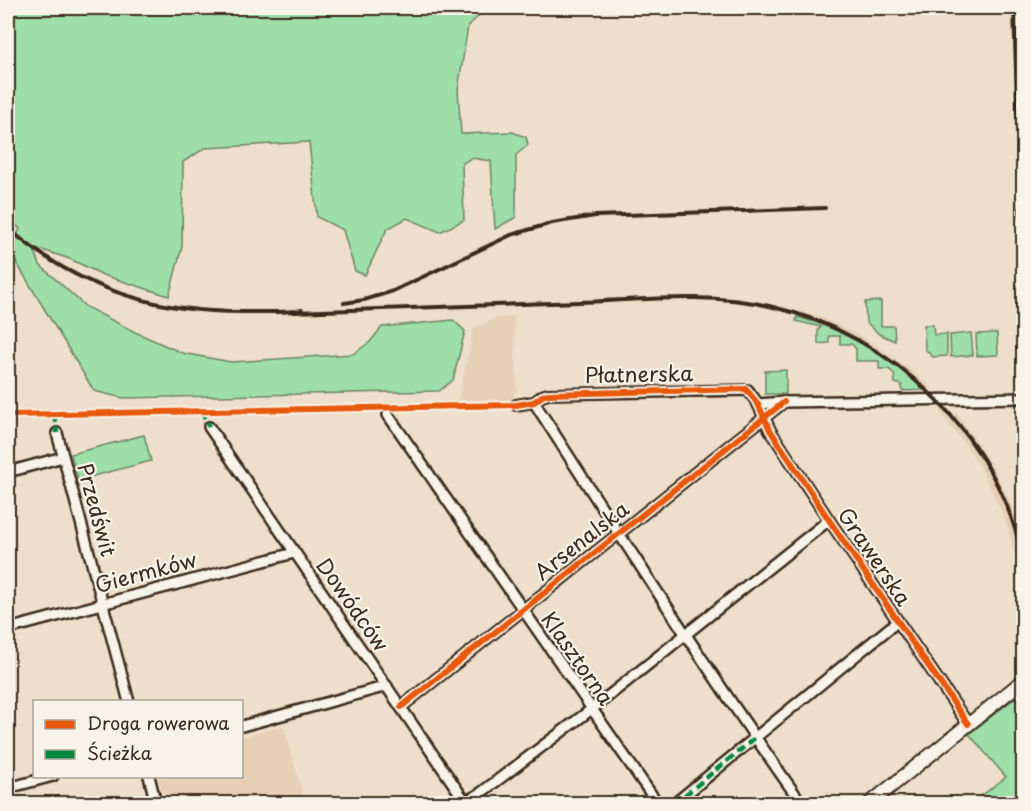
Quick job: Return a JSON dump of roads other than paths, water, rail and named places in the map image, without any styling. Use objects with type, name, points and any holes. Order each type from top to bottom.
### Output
[{"type":"street","name":"Płatnerska","points":[[516,405],[534,402],[548,394],[746,389],[758,404]]},
{"type":"street","points":[[758,404],[1023,398]]},
{"type":"street","points":[[534,402],[618,533],[755,738],[802,804]]},
{"type":"street","name":"Arsenalska","points":[[401,707],[784,402]]},
{"type":"street","name":"Grawerska","points":[[758,404],[764,419],[829,520],[968,724]]},
{"type":"street","name":"Klasztorna","points":[[388,415],[658,804]]},
{"type":"street","name":"Dowódców","points":[[209,427],[387,686],[464,803]]},
{"type":"street","name":"Przedświt","points":[[57,433],[128,700]]},
{"type":"street","points":[[8,472],[63,457]]},
{"type":"street","points":[[464,803],[478,795],[591,709],[829,520]]},
{"type":"street","name":"Giermków","points":[[8,629],[294,553]]},
{"type":"street","points":[[674,804],[898,621]]},
{"type":"street","points":[[869,804],[1023,680]]},
{"type":"street","points":[[243,726],[387,686]]},
{"type":"street","points":[[8,789],[49,778]]},
{"type":"street","points":[[149,778],[156,804]]},
{"type":"railway","points":[[1014,8],[1024,316]]},
{"type":"railway","points":[[344,303],[364,300],[393,291],[511,235],[552,223],[595,216],[825,208]]},
{"type":"railway","points":[[8,228],[62,267],[121,294],[185,308],[218,311],[290,312],[302,310]]},
{"type":"railway","points":[[294,312],[698,298],[769,306],[815,320],[858,340],[899,367],[935,398],[967,435],[992,475],[1012,519],[1024,566]]}]
